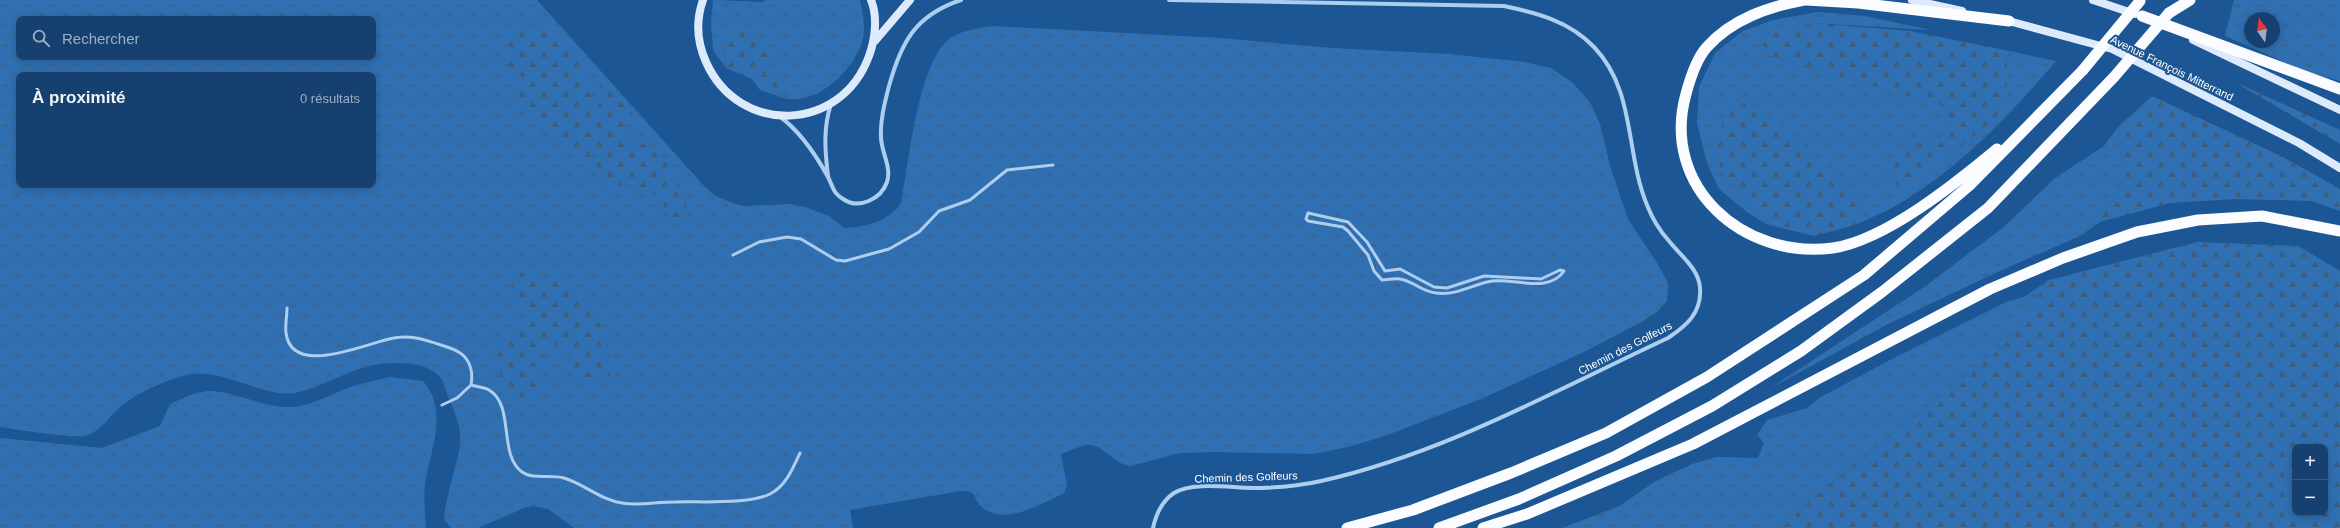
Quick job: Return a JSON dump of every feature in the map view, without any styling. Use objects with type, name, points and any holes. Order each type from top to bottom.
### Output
[{"type":"highway","points":[[2010,21],[1858,3],[1805,0],[1776,5],[1728,28],[1706,48],[1691,75],[1684,102],[1681,133],[1686,163],[1696,188],[1720,215],[1738,230],[1788,247],[1833,248],[1858,241],[1881,231],[1949,189],[2053,103]]},
{"type":"highway","points":[[1347,528],[1413,510],[1511,473],[1606,433],[1707,377],[1864,275],[1971,184],[2053,103],[2083,70],[2140,0]]},
{"type":"highway","points":[[1440,528],[1519,499],[1616,456],[1712,406],[1801,351],[1882,292],[1988,208],[2114,78],[2179,0]]},
{"type":"highway","points":[[2169,13],[2190,0]]},
{"type":"highway","points":[[2142,16],[2340,89]]},
{"type":"highway","points":[[1483,528],[1527,514],[1693,444],[1990,289],[2063,258],[2137,232],[2198,220],[2262,216],[2340,230]]},
{"type":"main road","points":[[695,0],[698,13],[699,47],[714,79],[739,103],[778,116],[807,114],[839,99],[863,74],[875,41],[910,0]]},
{"type":"main road","points":[[698,13],[703,0]]},
{"type":"main road","points":[[871,0],[874,6],[875,41]]},
{"type":"main road","name":"Avenue François Mitterrand","points":[[1912,0],[2010,21],[2112,50],[2298,143],[2340,168]]},
{"type":"main road","points":[[2093,0],[2142,16],[2340,110]]},
{"type":"street","points":[[778,116],[791,125],[808,146],[828,178],[834,192],[844,201],[857,204],[870,201],[881,193],[887,181],[888,168],[881,139],[881,126],[897,60],[906,39],[923,19],[944,6],[961,0]]},
{"type":"street","name":"Chemin des Golfeurs","points":[[1153,528],[1155,518],[1162,504],[1175,493],[1191,487],[1280,487],[1319,481],[1362,471],[1412,455],[1466,434],[1668,338],[1684,327],[1696,314],[1701,300],[1700,286],[1695,272],[1669,241],[1647,207],[1634,162],[1628,117],[1622,92],[1610,68],[1594,47],[1571,28],[1543,15],[1504,6],[1169,0]]},
{"type":"street","points":[[828,178],[824,141],[826,117],[831,104]]},
{"type":"lane","points":[[733,255],[760,242],[787,237],[801,239],[836,260],[845,261],[889,249],[919,232],[939,211],[970,200],[1007,170],[1053,165]]},
{"type":"lane","points":[[1308,213],[1348,222],[1368,242],[1385,271],[1388,272],[1400,269],[1438,288],[1452,287],[1484,276],[1541,279],[1560,270],[1564,271],[1554,280],[1542,283],[1513,280],[1492,281],[1456,292],[1430,292],[1399,278],[1382,280],[1374,271],[1368,255],[1348,231],[1343,228],[1308,221],[1306,219],[1308,213]]},
{"type":"lane","points":[[287,308],[286,334],[291,345],[300,354],[325,356],[394,338],[414,337],[463,354],[469,362],[473,376],[472,386],[457,398],[442,405]]},
{"type":"lane","points":[[472,386],[488,389],[496,395],[501,404],[510,452],[515,464],[522,472],[532,476],[563,477],[602,497],[621,503],[641,504],[728,501],[770,494],[789,476],[800,453]]},
{"type":"green space","points":[[0,0],[537,0],[704,186],[716,196],[732,203],[744,206],[790,204],[805,207],[829,216],[844,228],[868,225],[883,219],[890,215],[901,203],[917,113],[923,88],[931,66],[940,49],[952,37],[971,30],[990,26],[1220,38],[1332,48],[1449,54],[1525,62],[1551,68],[1573,83],[1591,104],[1600,124],[1611,169],[1628,219],[1657,263],[1668,283],[1667,301],[1657,312],[1643,321],[1582,353],[1483,398],[1385,436],[1348,447],[1313,454],[1215,452],[1180,453],[1131,466],[1125,465],[1096,446],[1084,446],[1061,454],[1067,485],[1064,493],[1033,508],[1010,514],[989,512],[977,502],[972,493],[960,491],[850,510],[853,528],[574,528],[548,509],[533,506],[524,508],[478,528],[451,528],[444,519],[448,493],[460,445],[460,432],[457,419],[439,376],[425,367],[408,363],[382,364],[364,367],[305,391],[295,393],[271,392],[218,376],[192,374],[163,383],[132,398],[117,410],[101,427],[89,435],[72,436],[0,427]]},
{"type":"green space","points":[[713,0],[763,2],[766,0],[860,0],[864,26],[862,42],[857,54],[849,66],[828,87],[815,94],[802,98],[788,99],[775,95],[788,90],[769,76],[766,68],[723,48],[726,68],[713,50],[711,22]]},
{"type":"green space","points":[[2234,0],[2340,0],[2340,81],[2307,72],[2252,48],[2280,48],[2280,12],[2244,12],[2244,44],[2225,36]]},
{"type":"green space","points":[[1818,12],[1865,16],[1930,30],[1813,23],[1770,56],[1943,106],[1950,119],[1942,138],[1905,146],[1901,192],[2007,61],[1995,48],[2056,61],[2021,101],[1964,157],[1943,174],[1899,204],[1855,225],[1860,201],[1840,177],[1812,154],[1720,171],[1766,224],[1747,212],[1719,189],[1707,163],[1697,123],[1699,87],[1715,53],[1743,31],[1773,20]]},
{"type":"green space","points":[[1813,23],[1910,31],[1995,48],[2007,61],[2007,95],[1995,120],[1901,192],[1888,171],[1905,146],[1942,138],[1950,119],[1943,106],[1770,56],[1758,37]]},
{"type":"green space","points":[[519,26],[558,36],[578,53],[587,63],[581,77],[593,98],[593,106],[597,107],[600,102],[598,95],[600,82],[614,90],[631,109],[633,113],[625,123],[625,128],[633,138],[657,151],[675,171],[669,167],[675,179],[675,187],[680,192],[688,209],[683,216],[674,220],[671,218],[658,194],[647,193],[638,186],[632,184],[604,189],[594,165],[598,154],[594,152],[590,158],[585,159],[573,150],[560,146],[549,134],[539,133],[542,119],[537,120],[528,118],[521,113],[518,109],[517,99],[523,77],[513,70],[508,63],[510,44]]},
{"type":"green space","points":[[733,32],[745,32],[763,39],[773,63],[766,68],[769,76],[785,77],[788,90],[775,95],[760,90],[752,79],[726,68],[723,47]]},
{"type":"green space","points":[[2235,82],[2340,130],[2340,144]]},
{"type":"green space","points":[[2152,96],[2283,157],[2340,189],[2340,211],[2312,201],[2236,199],[2170,203],[2100,222],[2126,178],[2118,127]]},
{"type":"green space","points":[[1733,98],[1774,119],[1840,177],[1860,201],[1855,225],[1814,236],[1766,224],[1720,171],[1717,137]]},
{"type":"green space","points":[[2118,127],[2126,178],[2100,222],[2080,236],[1993,274],[1888,324],[1769,389],[1924,287],[2004,227],[2055,178],[2104,146]]},
{"type":"green space","points":[[2197,242],[2298,246],[2340,271],[2340,528],[1776,528],[2004,346],[2049,280]]},
{"type":"green space","points":[[522,273],[533,280],[558,278],[565,281],[587,304],[594,313],[603,332],[609,353],[610,378],[597,384],[580,374],[570,364],[571,355],[544,337],[543,364],[526,367],[536,382],[533,395],[515,401],[500,393],[501,376],[497,359],[499,353],[507,341],[527,321],[512,290],[512,275]]},
{"type":"green space","points":[[2050,279],[2024,322],[2004,346],[1776,528],[1562,528],[1620,506],[1654,482],[1692,464],[1717,457],[1758,458],[1764,443],[1757,435],[1767,420],[1807,408],[1821,397],[1892,359],[2004,303],[2026,296]]},
{"type":"green space","points":[[390,377],[423,381],[431,392],[435,403],[437,416],[436,428],[426,478],[424,503],[426,528],[0,528],[0,438],[102,448],[160,426],[170,404],[198,393],[217,391],[270,405],[291,407],[308,404],[354,386]]}]
